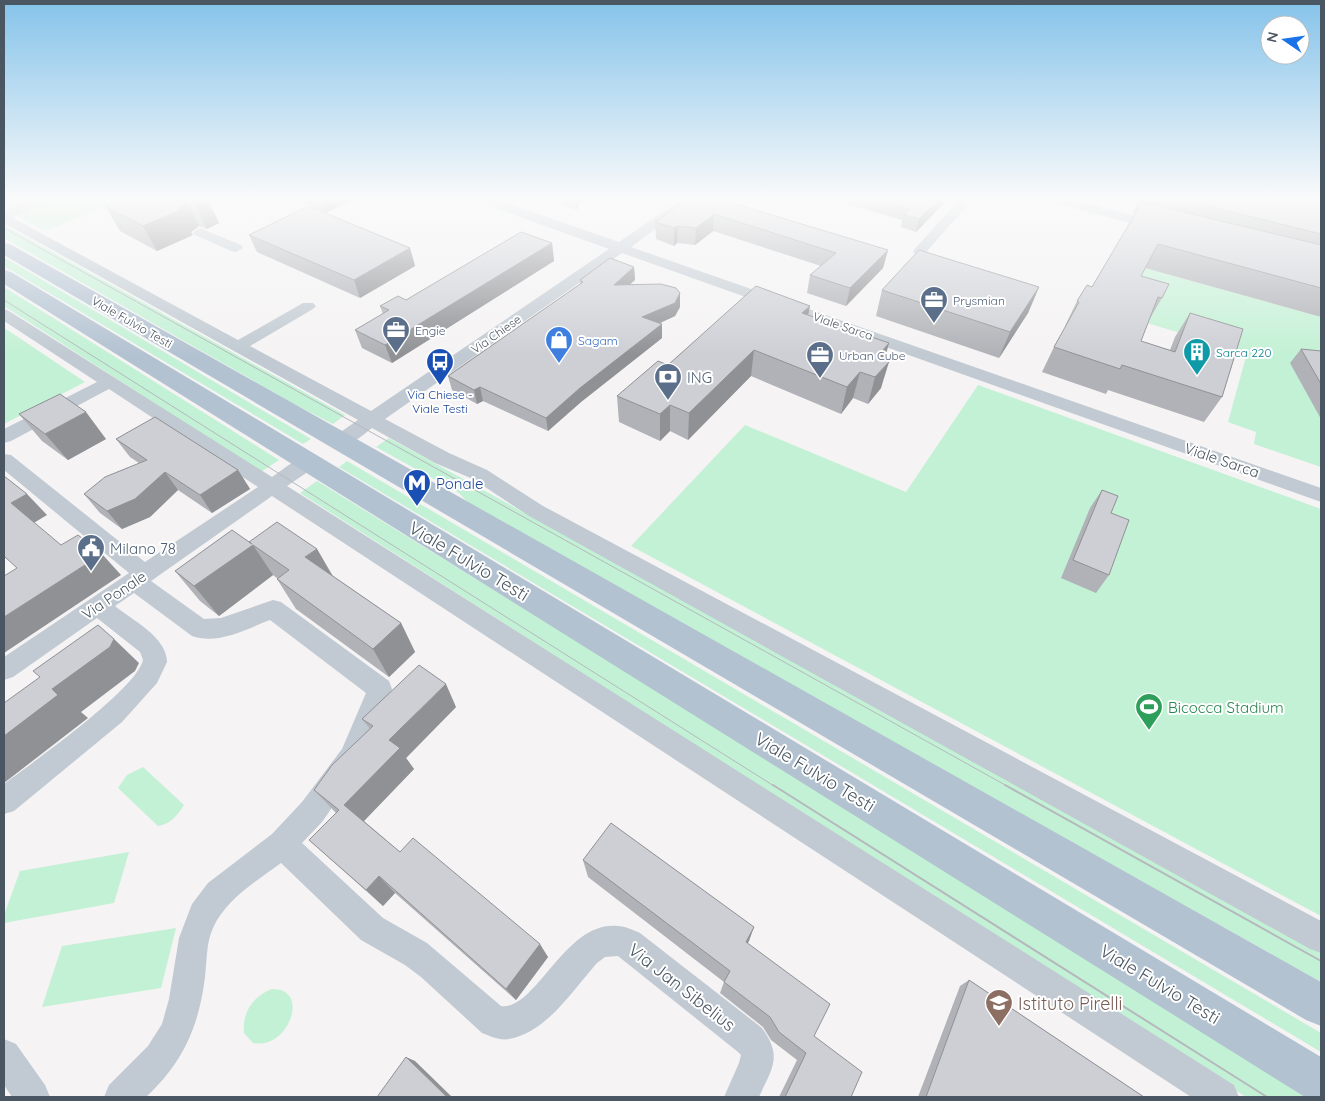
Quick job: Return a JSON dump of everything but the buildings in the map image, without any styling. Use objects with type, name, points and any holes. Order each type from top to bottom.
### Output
[{"type":"main road","name":"Viale Fulvio Testi","points":[[10,251],[1321,1005]]},
{"type":"main road","name":"Viale Fulvio Testi","points":[[4,276],[1321,1082]]},
{"type":"main road","points":[[308,462],[339,442]]},
{"type":"street","name":"Viale Fulvio Testi","points":[[67,251],[442,458],[465,466],[494,481],[536,511],[1321,938]]},
{"type":"street","name":"Via Chiese","points":[[372,420],[616,251]]},
{"type":"street","name":"Viale Sarca","points":[[648,251],[1013,380],[1321,495]]},
{"type":"street","points":[[920,251],[926,262]]},
{"type":"street","points":[[239,346],[308,306]]},
{"type":"street","points":[[4,314],[1222,1097]]},
{"type":"street","name":"Viale Sarca","points":[[1013,380],[1321,479]]},
{"type":"street","points":[[4,437],[110,382]]},
{"type":"street","points":[[339,442],[372,420]]},
{"type":"street","points":[[4,460],[200,629],[221,628],[273,609],[380,689],[352,757],[312,812],[282,844],[218,895],[204,913],[195,929],[191,947],[189,977],[179,1027],[172,1044],[162,1058],[121,1097]]},
{"type":"street","points":[[273,486],[308,462]]},
{"type":"street","name":"Via Ponale","points":[[4,670],[273,486]]},
{"type":"street","points":[[4,801],[123,706],[148,677],[156,664],[155,654],[148,645],[98,606]]},
{"type":"street","name":"Via Jan Sibelius","points":[[282,844],[372,929],[416,954],[432,966],[494,1021],[508,1022],[524,1016],[537,1006],[586,952],[600,942],[618,941],[629,944],[750,1040],[758,1051],[756,1065],[741,1097]]},
{"type":"street","points":[[4,1056],[33,1097]]},
{"type":"green space","points":[[27,251],[51,251],[345,415],[333,424],[296,405]]},
{"type":"green space","points":[[4,257],[311,439],[303,444],[4,266]]},
{"type":"green space","points":[[1145,268],[1321,317],[1321,467],[1254,444],[1256,432],[1228,422],[1247,353],[1147,323],[1128,301]]},
{"type":"green space","points":[[4,287],[279,460],[261,472],[4,306]]},
{"type":"green space","points":[[4,328],[9,331],[85,382],[4,424]]},
{"type":"green space","name":"Bicocca Stadium","points":[[978,385],[1321,509],[1321,916],[631,546],[745,425],[906,492]]},
{"type":"green space","points":[[389,438],[1321,953],[1321,982],[470,505],[459,493],[376,447]]},
{"type":"green space","points":[[347,461],[1321,1033],[1321,1052],[339,467]]},
{"type":"green space","points":[[317,481],[1316,1097],[1246,1097],[300,493]]},
{"type":"green space","points":[[143,767],[184,805],[173,819],[162,825],[158,826],[118,788],[127,775]]},
{"type":"green space","points":[[129,852],[114,903],[4,923],[4,915],[20,871]]},
{"type":"green space","points":[[176,928],[161,988],[42,1007],[62,946]]},
{"type":"green space","points":[[272,989],[284,991],[291,998],[293,1007],[291,1018],[285,1029],[277,1037],[266,1043],[253,1043],[244,1033],[247,1012],[254,1000]]},
{"type":"tram line","points":[[46,251],[1007,786]]},
{"type":"tram line","points":[[4,300],[774,786]]},
{"type":"tram line","points":[[773,785],[1267,1097]]},
{"type":"tram line","points":[[1005,785],[1321,961]]},
{"type":"place","name":"Prysmian","points":[[934,324]]},
{"type":"place","name":"Engie","points":[[396,354]]},
{"type":"place","name":"Sagam","points":[[559,364]]},
{"type":"place","name":"Sarca 220","points":[[1197,376]]},
{"type":"place","name":"Urban Cube","points":[[820,379]]},
{"type":"place","name":"Via Chiese - Viale Testi","points":[[440,386]]},
{"type":"place","name":"ING","points":[[668,401]]},
{"type":"place","name":"Ponale","points":[[417,507]]},
{"type":"place","name":"Milano 78","points":[[91,572]]},
{"type":"place","name":"Bicocca Stadium","points":[[1149,731]]},
{"type":"place","name":"Istituto Pirelli","points":[[999,1027]]}]
